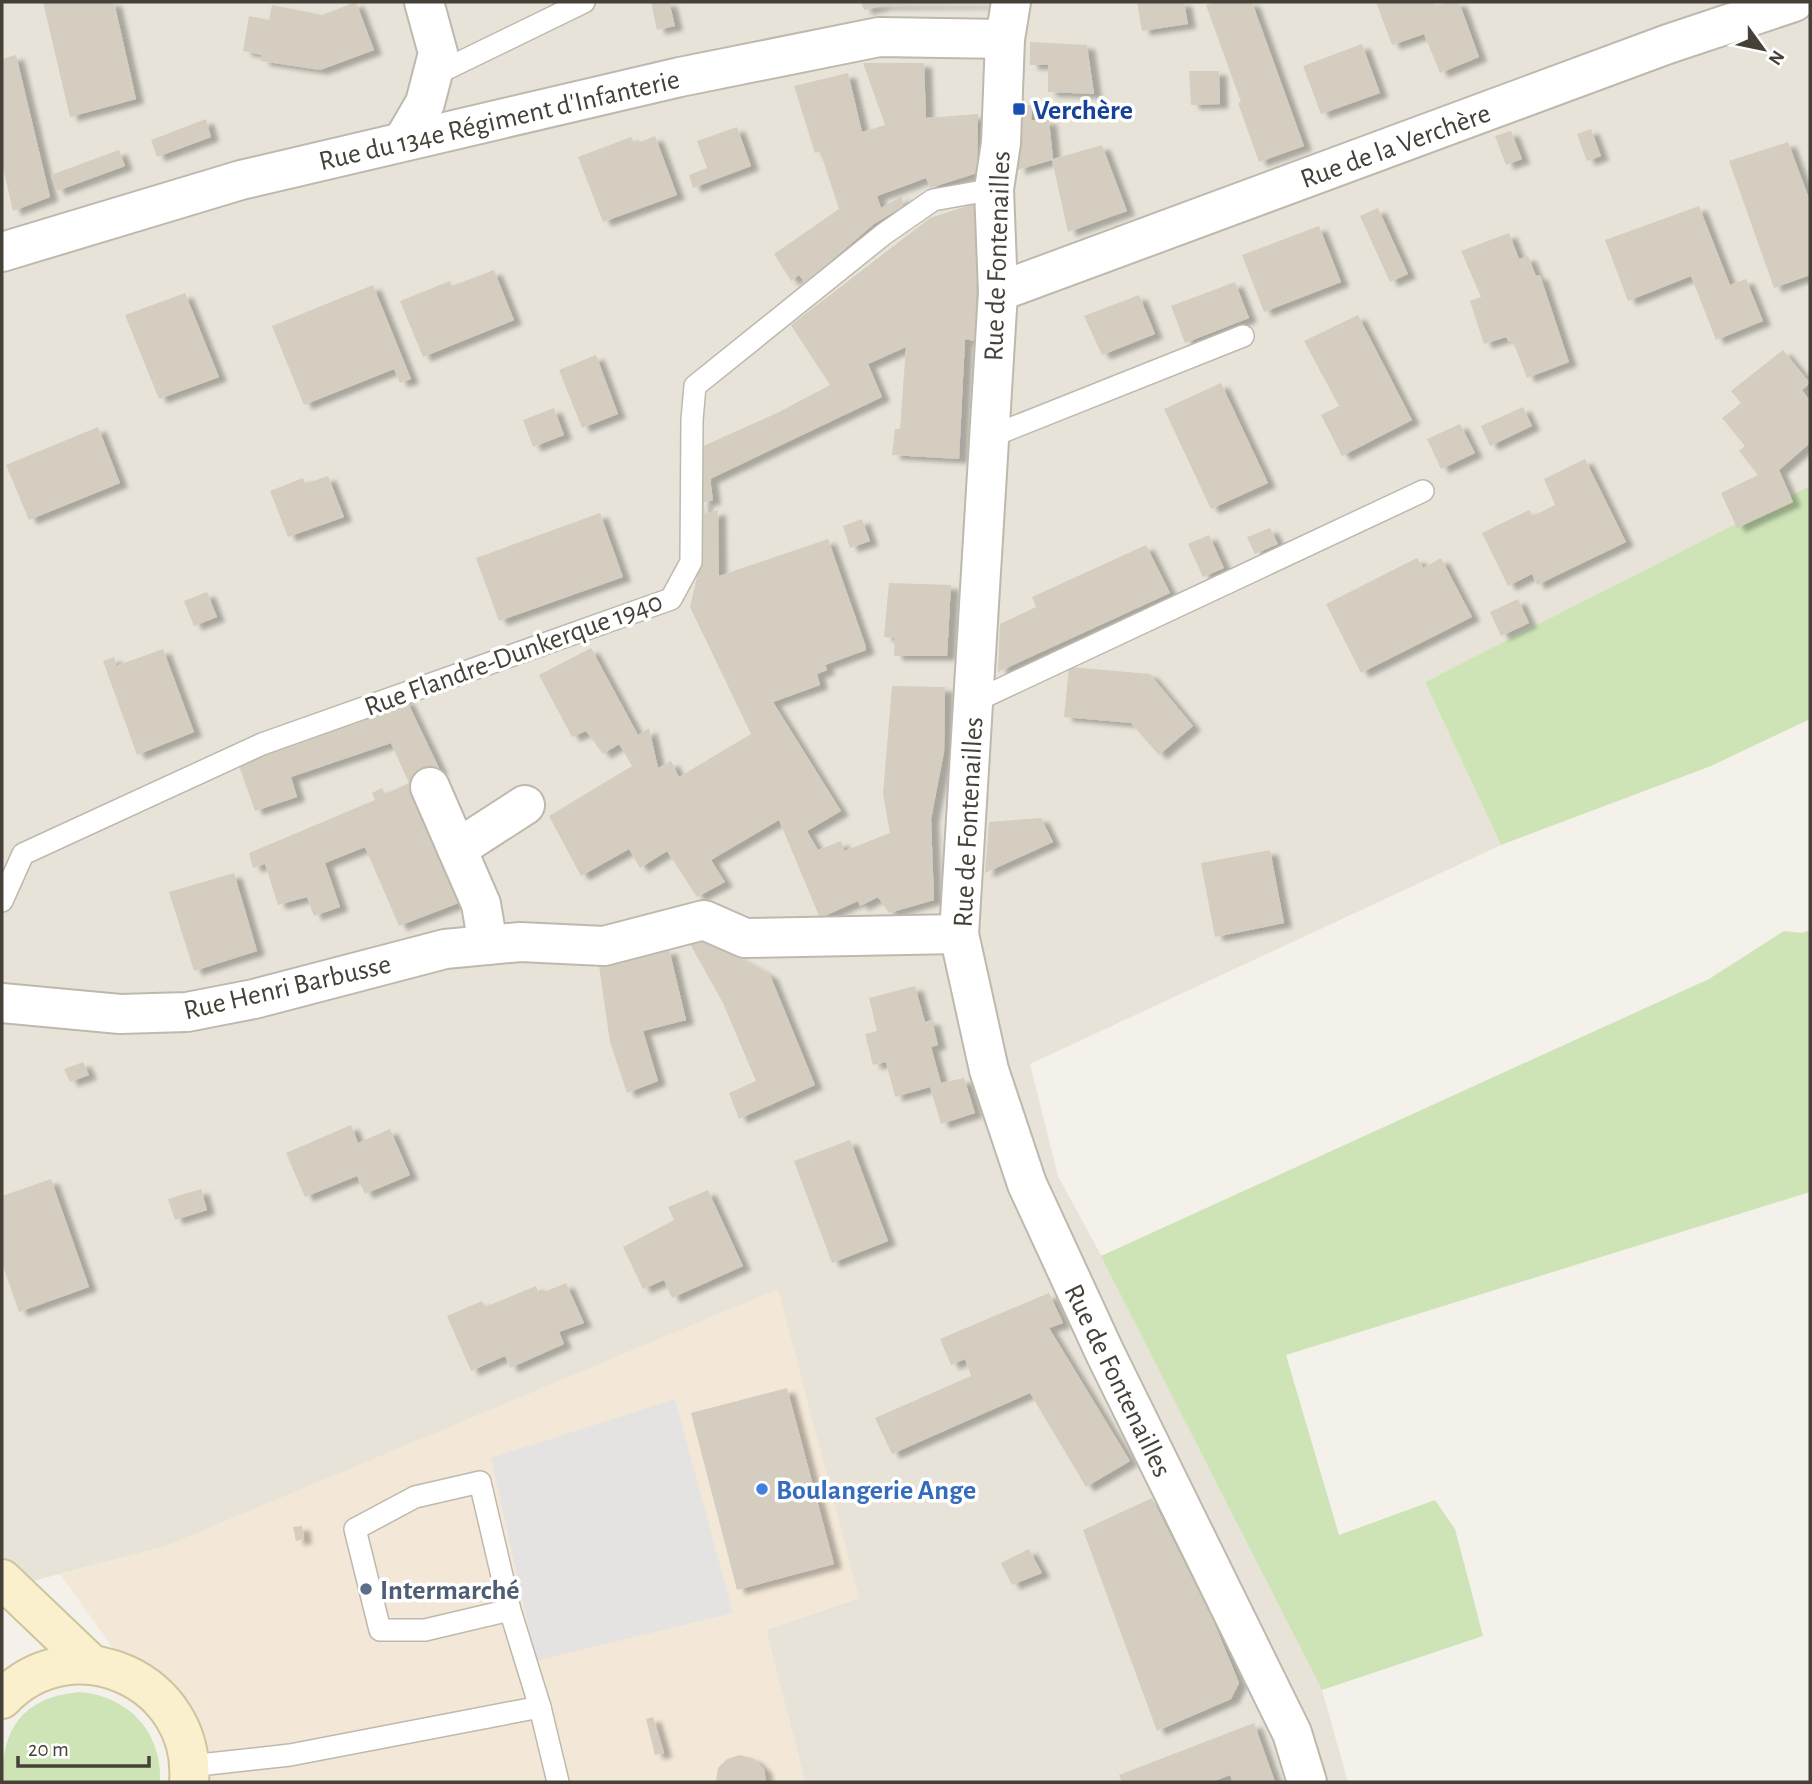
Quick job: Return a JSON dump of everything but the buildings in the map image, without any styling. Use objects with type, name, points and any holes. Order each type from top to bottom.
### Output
[{"type":"main road","points":[[2,1579],[90,1663]]},
{"type":"main road","points":[[2,1699],[33,1675],[67,1664],[90,1663],[121,1673],[156,1696],[181,1731],[190,1774]]},
{"type":"street","points":[[404,139],[425,103],[438,53],[424,2]]},
{"type":"street","name":"Rue de Fontenailles","points":[[1011,2],[1005,39],[1001,143],[994,189],[998,292],[987,438],[959,934],[989,1070],[1027,1184],[1111,1365],[1292,1733],[1307,1782]]},
{"type":"street","name":"Rue de la Verchère","points":[[998,292],[1668,44],[1794,2]]},
{"type":"street","name":"Rue du 134e Régiment d'Infanterie","points":[[2,252],[241,180],[404,139],[501,120],[680,77],[878,37],[1005,39]]},
{"type":"street","points":[[430,787],[481,904],[488,945]]},
{"type":"street","points":[[457,849],[525,805]]},
{"type":"street","name":"Rue Henri Barbusse","points":[[2,1003],[120,1014],[187,1012],[254,999],[445,949],[520,943],[604,946],[704,920],[745,938],[959,934]]},
{"type":"lane","points":[[432,76],[584,2]]},
{"type":"lane","name":"Rue Flandre-Dunkerque 1940","points":[[4,886],[23,854],[262,744],[671,599],[691,562],[692,420],[695,386],[884,234],[933,200],[994,189]]},
{"type":"lane","points":[[987,438],[1243,336]]},
{"type":"lane","points":[[972,702],[1423,491]]},
{"type":"lane","points":[[510,1610],[425,1630],[380,1630],[355,1529],[415,1497],[480,1482],[510,1610],[540,1707],[558,1782]]},
{"type":"lane","points":[[190,1774],[540,1707]]},
{"type":"shaded area","points":[[2,2],[1810,2],[1810,486],[1425,682],[1501,845],[1030,1064],[1058,1176],[1121,1292],[1322,1690],[1348,1782],[805,1782],[766,1630],[858,1598],[163,1547],[2,1589]]},
{"type":"shaded area","points":[[778,1289],[859,1597],[766,1630],[805,1782],[183,1782],[168,1725],[60,1574],[163,1547]]},
{"type":"shaded area","points":[[675,1399],[733,1613],[536,1661],[491,1458]]},
{"type":"green space","points":[[1810,486],[1810,719],[1711,766],[1501,845],[1425,682]]},
{"type":"green space","points":[[1810,930],[1810,1192],[1286,1355],[1339,1535],[1435,1500],[1455,1529],[1483,1636],[1322,1690],[1101,1256],[1709,979],[1784,931],[1802,933]]},
{"type":"green space","points":[[79,1692],[113,1701],[139,1720],[155,1747],[160,1782],[2,1782],[6,1746],[19,1719],[43,1701]]},
{"type":"place","name":"Verchère","points":[[1019,109]]},
{"type":"place","name":"Boulangerie Ange","points":[[762,1489]]},
{"type":"place","name":"Intermarché","points":[[366,1589]]}]
